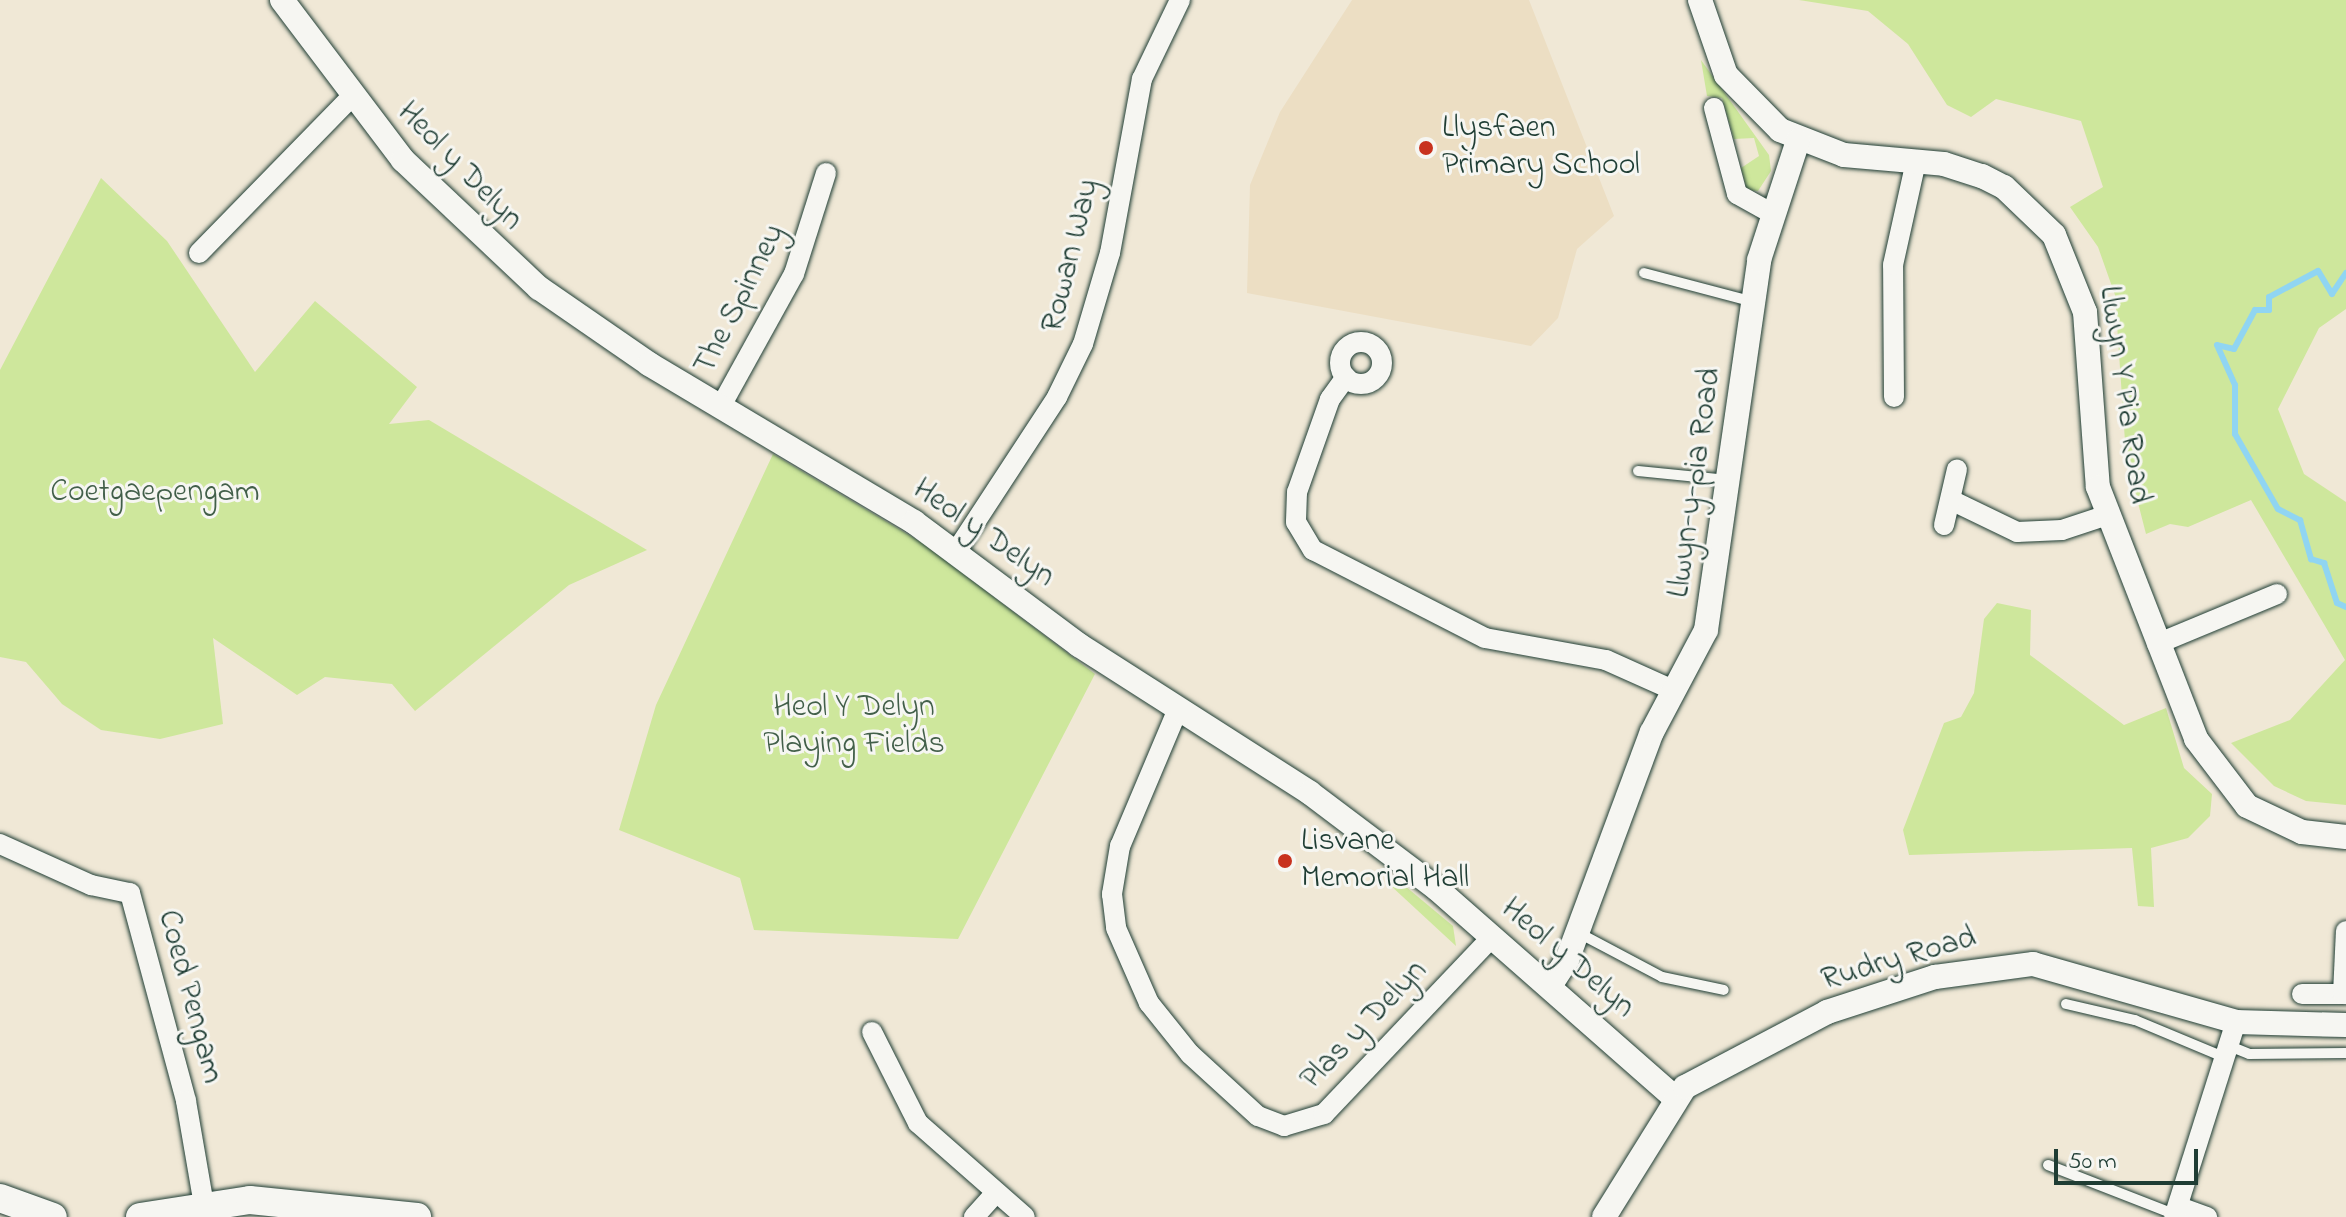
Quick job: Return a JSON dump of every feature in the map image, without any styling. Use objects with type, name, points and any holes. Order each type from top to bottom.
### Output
[{"type":"main road","points":[[0,1198],[53,1217]]},
{"type":"main road","points":[[140,1217],[309,1201],[417,1217]]},
{"type":"street","name":"Heol y Delyn","points":[[282,0],[350,98],[432,191],[539,288],[721,406],[957,550],[1079,645],[1345,818],[1493,936],[1675,1098]]},
{"type":"street","name":"Rowan Way","points":[[957,550],[1043,421],[1083,344],[1107,268],[1142,79],[1180,0]]},
{"type":"street","points":[[1700,0],[1726,75],[1765,118],[1798,141]]},
{"type":"street","points":[[199,253],[350,98]]},
{"type":"street","points":[[1714,108],[1737,194],[1771,213]]},
{"type":"street","name":"Llwyn Y Pia Road","points":[[1798,141],[1844,155],[1916,161],[2004,187],[2054,235],[2085,312],[2093,455],[2107,515],[2206,760],[2232,794],[2280,825],[2346,837]]},
{"type":"street","name":"Llwyn-y-pia Road","points":[[1550,986],[1577,932],[1673,690],[1706,630],[1754,302],[1771,213],[1798,141]]},
{"type":"street","points":[[1894,397],[1893,265],[1916,161]]},
{"type":"street","name":"The Spinney","points":[[721,406],[794,274],[826,173]]},
{"type":"street","points":[[1346,377],[1330,399],[1297,492],[1296,522],[1313,550],[1485,638],[1606,660],[1673,690]]},
{"type":"street","points":[[1944,525],[1955,502],[1957,469]]},
{"type":"street","points":[[1955,502],[2017,532],[2062,530],[2107,515]]},
{"type":"street","points":[[2157,644],[2277,594]]},
{"type":"street","name":"Plas y Delyn","points":[[1178,709],[1120,846],[1112,894],[1116,928],[1157,1015],[1258,1116],[1284,1126],[1324,1114],[1493,936]]},
{"type":"street","name":"Coed Pengam","points":[[0,844],[130,893],[186,1101],[205,1212]]},
{"type":"street","points":[[2302,994],[2345,994],[2346,931]]},
{"type":"street","name":"Rudry Road","points":[[1675,1098],[1727,1061],[1827,1012],[1990,965],[2072,970],[2236,1022],[2346,1025]]},
{"type":"street","points":[[2207,1217],[2176,1213],[2229,1053],[2236,1022]]},
{"type":"street","points":[[872,1032],[918,1123],[995,1194],[1025,1217]]},
{"type":"street","points":[[1604,1217],[1675,1098]]},
{"type":"street","points":[[974,1217],[995,1194]]},
{"type":"lane","points":[[1644,273],[1754,302]]},
{"type":"lane","points":[[1638,471],[1730,481]]},
{"type":"lane","points":[[1577,932],[1662,977],[1724,990]]},
{"type":"lane","points":[[2066,1004],[2135,1020],[2229,1053],[2346,1053]]},
{"type":"lane","points":[[2048,1165],[2176,1213]]},
{"type":"shaded area","name":"Llysfaen Primary School","points":[[1352,0],[1529,0],[1614,216],[1577,249],[1558,318],[1531,346],[1247,293],[1250,185],[1280,112]]},
{"type":"green space","points":[[1799,0],[2346,0],[2346,309],[2319,328],[2278,409],[2304,474],[2346,502],[2346,805],[2306,801],[2274,786],[2231,743],[2290,720],[2345,660],[2251,500],[2188,527],[2170,524],[2146,534],[2126,456],[2115,295],[2098,247],[2070,207],[2103,187],[2081,121],[1996,99],[1971,117],[1947,105],[1908,44],[1868,11]]},
{"type":"green space","points":[[1701,60],[1769,155],[1771,171],[1758,191],[1747,190],[1741,168],[1759,156],[1754,138],[1734,139],[1722,98],[1707,96]]},
{"type":"green space","name":"Coetgaepengam","points":[[101,178],[167,241],[255,372],[315,301],[417,387],[389,424],[429,420],[647,550],[569,585],[415,711],[392,684],[325,677],[297,695],[213,638],[223,724],[160,739],[101,730],[62,704],[26,662],[0,657],[0,370]]},
{"type":"green space","name":"Heol Y Delyn Playing Fields","points":[[773,454],[924,544],[1095,674],[958,939],[754,930],[740,878],[619,830],[656,705]]},
{"type":"green space","points":[[1997,603],[2031,610],[2030,655],[2124,725],[2166,708],[2184,768],[2212,794],[2210,816],[2188,838],[2151,848],[2154,907],[2138,906],[2132,848],[1909,855],[1903,830],[1944,723],[1961,717],[1974,693],[1984,619]]},
{"type":"green space","points":[[1399,881],[1453,926],[1456,946],[1390,885]]},
{"type":"waterway","points":[[2346,273],[2332,294],[2318,271],[2269,297],[2269,310],[2255,310],[2234,349],[2217,345],[2235,385],[2235,434],[2278,509],[2300,520],[2311,559],[2324,563],[2337,603],[2346,607]]},
{"type":"place","name":"Llysfaen Primary School","points":[[1426,148]]},
{"type":"place","name":"Lisvane Memorial Hall","points":[[1285,861]]}]
